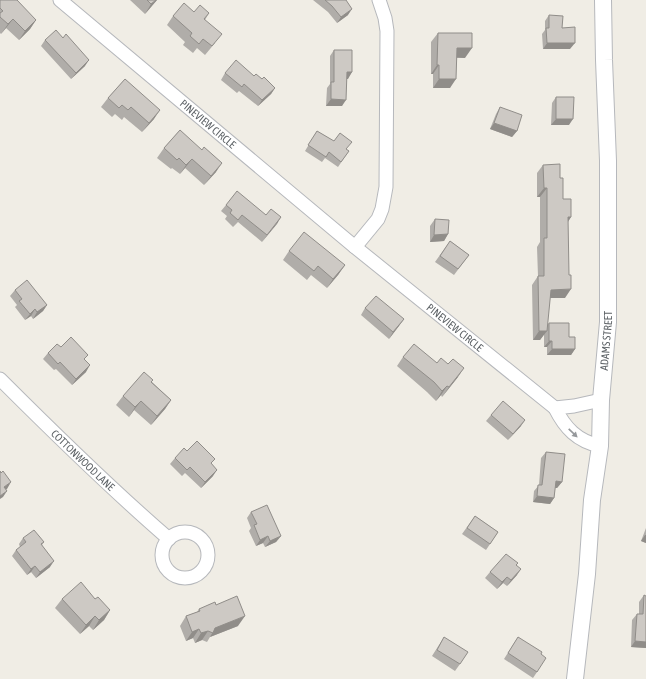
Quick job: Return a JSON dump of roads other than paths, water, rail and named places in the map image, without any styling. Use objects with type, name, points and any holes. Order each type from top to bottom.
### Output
[{"type":"street","name":"PINEVIEW CIRCLE","points":[[60,0],[356,247],[555,408],[563,424],[579,439],[590,444],[600,446]]},
{"type":"street","points":[[356,247],[378,219],[382,209],[386,187],[387,31],[385,18],[379,0]]},
{"type":"street","name":"ADAMS STREET","points":[[575,679],[592,500],[600,446],[601,400],[608,322],[608,161],[603,0]]},
{"type":"street","name":"COTTONWOOD LANE","points":[[0,379],[62,441],[130,505],[169,539]]},
{"type":"street","points":[[555,408],[574,406],[601,400]]}]
